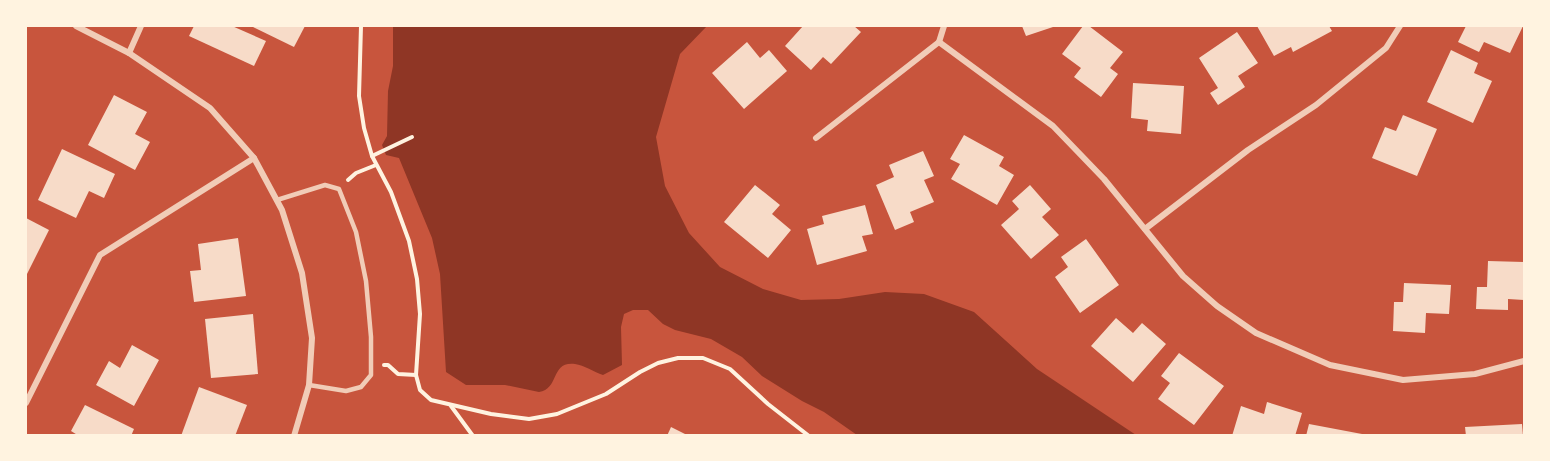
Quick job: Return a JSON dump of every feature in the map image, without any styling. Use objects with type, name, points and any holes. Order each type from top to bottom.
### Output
[{"type":"street","points":[[76,26],[129,53],[210,108],[254,158],[277,200],[302,273],[312,338],[309,385],[294,435]]},
{"type":"street","points":[[129,53],[141,26]]},
{"type":"street","points":[[816,138],[939,42],[944,26]]},
{"type":"street","points":[[1145,229],[1248,150],[1316,105],[1386,48],[1400,26]]},
{"type":"street","points":[[939,42],[1053,126],[1104,179],[1183,276],[1217,306],[1256,333],[1330,365],[1403,380],[1475,374],[1524,361]]},
{"type":"street","points":[[26,403],[100,255],[254,158]]},
{"type":"lane","points":[[277,200],[325,185],[339,189],[356,232],[366,281],[371,337],[370,375],[361,387],[346,391],[309,385]]},
{"type":"path","points":[[361,26],[359,96],[363,128],[372,156],[391,192],[409,241],[417,279],[420,314],[416,375],[420,390],[431,400],[491,414],[530,419],[557,414],[606,394],[658,363],[678,358],[703,358],[730,369],[768,404],[809,435]]},
{"type":"path","points":[[372,156],[412,137]]},
{"type":"path","points":[[339,189],[356,173],[376,165]]},
{"type":"path","points":[[370,364],[388,365],[398,374],[416,375]]},
{"type":"path","points":[[451,405],[473,435]]},
{"type":"shaded area","points":[[393,26],[707,26],[680,54],[656,137],[665,186],[689,233],[720,267],[763,289],[801,300],[839,299],[885,292],[924,294],[974,312],[1037,369],[1136,435],[857,435],[824,412],[762,376],[742,357],[711,339],[675,330],[663,324],[648,310],[633,310],[624,314],[621,327],[622,365],[603,375],[575,364],[567,364],[558,371],[546,390],[539,392],[505,385],[466,385],[446,372],[440,274],[432,238],[399,158],[386,155],[382,145],[387,136],[388,91],[393,66]]},
{"type":"building","points":[[194,26],[232,26],[266,41],[254,66],[189,36]]},
{"type":"building","points":[[251,26],[305,26],[294,47]]},
{"type":"building","points":[[803,26],[854,26],[861,32],[831,64],[823,57],[811,70],[785,46]]},
{"type":"building","points":[[1022,26],[1056,26],[1026,36]]},
{"type":"building","points":[[1083,26],[1089,26],[1123,52],[1110,68],[1118,74],[1101,97],[1074,77],[1081,68],[1062,54]]},
{"type":"building","points":[[1257,26],[1329,26],[1332,31],[1293,52],[1291,47],[1274,56]]},
{"type":"building","points":[[1466,26],[1523,26],[1510,53],[1484,42],[1479,52],[1458,42]]},
{"type":"building","points":[[1237,32],[1258,63],[1238,76],[1245,87],[1218,105],[1210,93],[1218,88],[1199,58]]},
{"type":"building","points":[[747,42],[760,58],[769,50],[787,71],[744,109],[712,73]]},
{"type":"building","points":[[1451,50],[1478,63],[1474,73],[1492,81],[1473,123],[1427,102]]},
{"type":"building","points":[[1133,83],[1184,86],[1181,134],[1147,131],[1148,120],[1131,118]]},
{"type":"building","points":[[114,95],[147,112],[135,134],[150,142],[135,170],[88,145]]},
{"type":"building","points":[[1403,115],[1437,129],[1417,176],[1372,158],[1385,127],[1396,131]]},
{"type":"building","points":[[964,135],[1004,157],[999,166],[1014,175],[997,205],[951,179],[960,164],[950,159]]},
{"type":"building","points":[[62,149],[115,174],[104,198],[89,191],[76,218],[38,200]]},
{"type":"building","points":[[923,151],[934,176],[924,180],[934,202],[910,212],[914,222],[895,230],[876,185],[894,177],[889,165]]},
{"type":"building","points":[[755,185],[780,205],[772,214],[791,230],[768,258],[724,222]]},
{"type":"building","points":[[1030,185],[1051,209],[1042,217],[1059,235],[1031,259],[1001,225],[1019,209],[1012,201]]},
{"type":"building","points":[[865,205],[873,234],[862,236],[867,251],[817,265],[807,229],[824,224],[822,216]]},
{"type":"building","points":[[26,218],[49,230],[26,276]]},
{"type":"building","points":[[238,238],[246,296],[194,302],[190,271],[201,270],[198,244]]},
{"type":"building","points":[[1086,239],[1119,285],[1080,313],[1055,277],[1068,267],[1061,257]]},
{"type":"building","points":[[1488,261],[1524,262],[1524,300],[1508,299],[1508,310],[1476,309],[1477,287],[1487,287]]},
{"type":"building","points":[[1404,283],[1451,285],[1449,314],[1426,313],[1425,333],[1393,331],[1394,302],[1403,302]]},
{"type":"building","points":[[253,314],[258,374],[211,378],[205,319]]},
{"type":"building","points":[[1116,318],[1133,333],[1142,323],[1166,344],[1133,382],[1091,346]]},
{"type":"building","points":[[132,345],[159,360],[134,406],[96,385],[109,361],[120,368]]},
{"type":"building","points":[[1179,353],[1224,386],[1194,425],[1158,399],[1170,383],[1161,376]]},
{"type":"building","points":[[199,387],[247,405],[235,436],[181,436]]},
{"type":"building","points":[[1267,402],[1302,413],[1295,436],[1232,436],[1241,406],[1264,414]]},
{"type":"building","points":[[85,405],[134,429],[131,436],[79,436],[71,431]]},
{"type":"building","points":[[1309,424],[1362,434],[1362,436],[1306,436]]},
{"type":"building","points":[[1522,424],[1523,436],[1466,436],[1465,427]]},
{"type":"building","points":[[671,427],[689,436],[667,436]]}]
